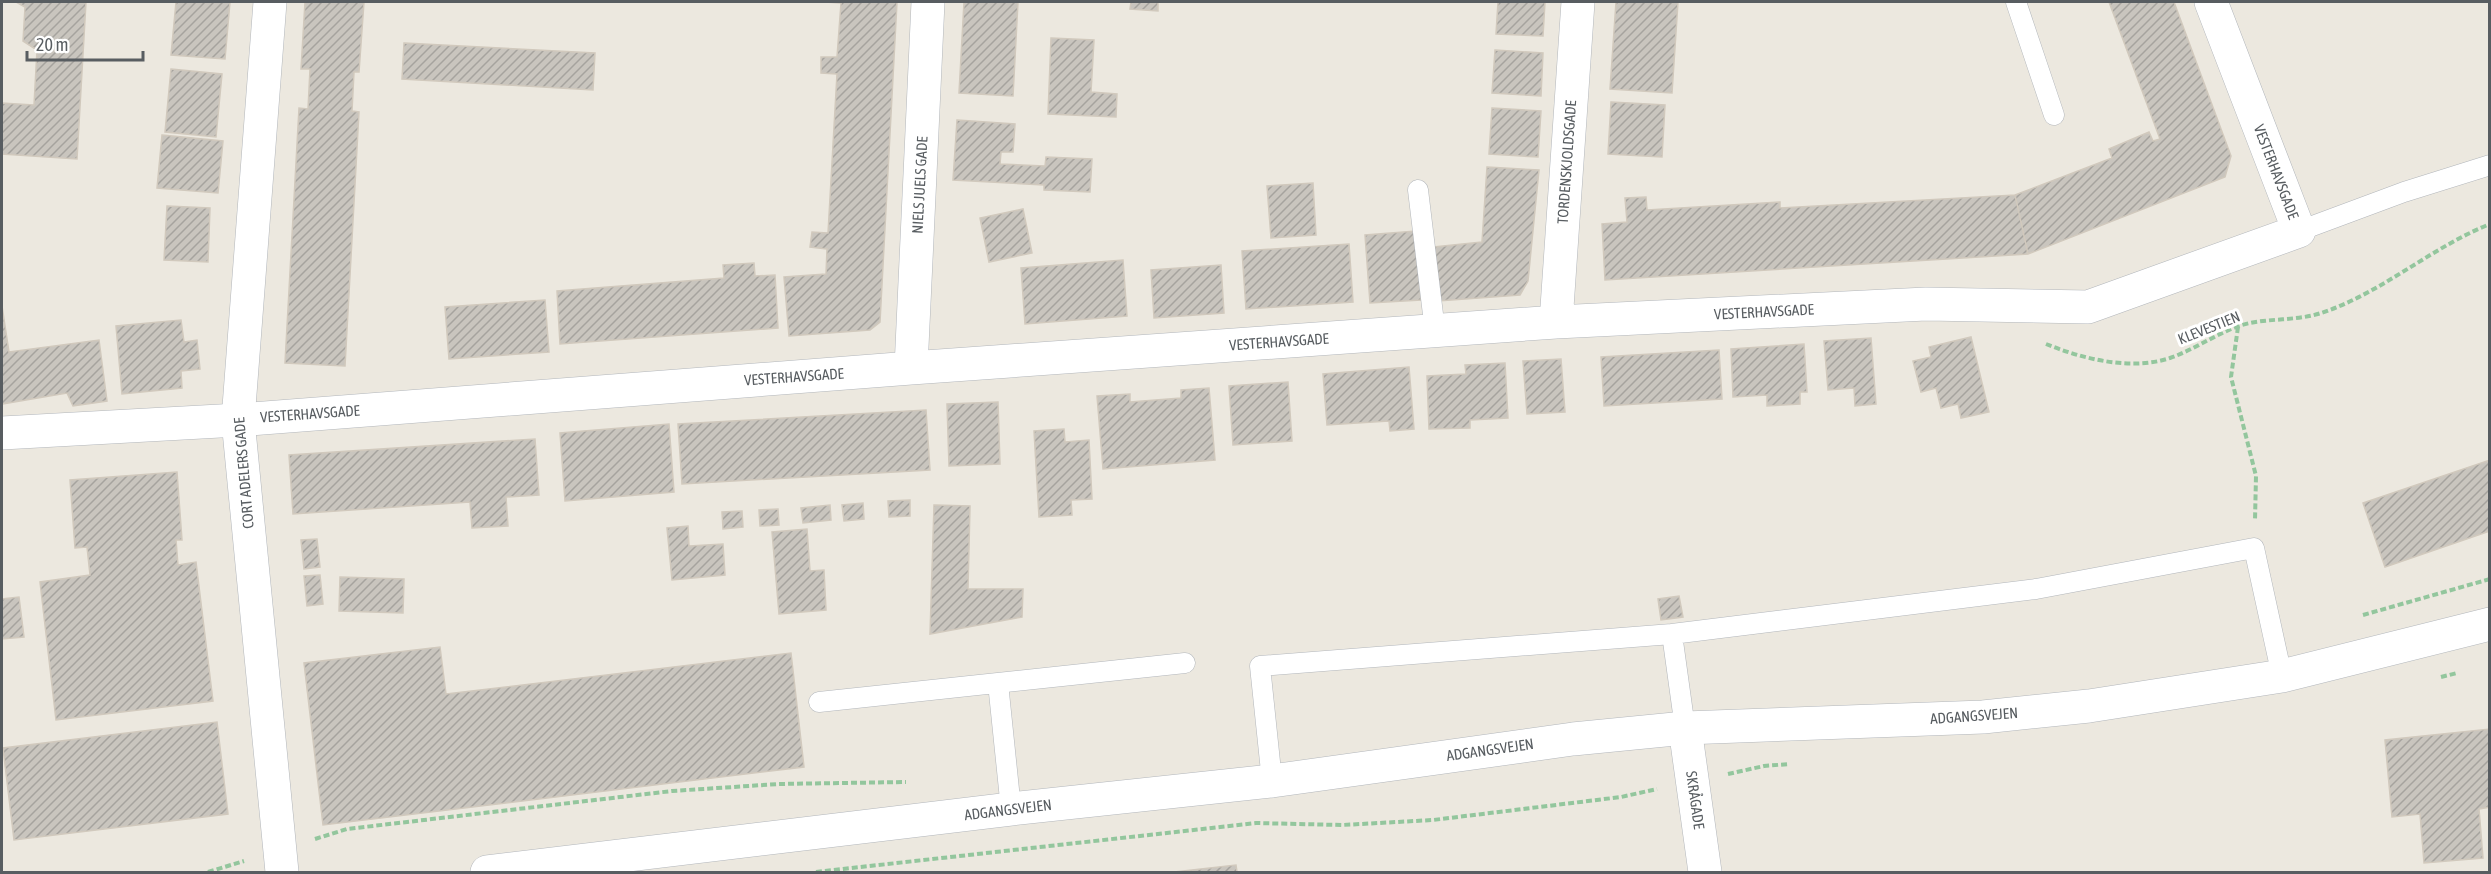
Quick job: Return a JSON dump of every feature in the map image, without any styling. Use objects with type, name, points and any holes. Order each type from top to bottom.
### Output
[{"type":"street","name":"CORT ADELERS GADE","points":[[270,2],[238,420],[282,873]]},
{"type":"street","name":"NIELS JUELS GADE","points":[[911,368],[928,2]]},
{"type":"street","name":"TORDENSKJOLDSGADE","points":[[1556,322],[1578,2]]},
{"type":"street","name":"VESTERHAVSGADE","points":[[2,433],[238,420],[911,368],[1556,322],[1926,304],[2088,307],[2299,231],[2211,2]]},
{"type":"street","name":"ADGANGSVEJEN","points":[[487,873],[1011,809],[1272,781],[1573,739],[1685,728],[1983,717],[2089,706],[2282,676],[2490,624]]},
{"type":"street","name":"SKRÅGADE","points":[[1685,728],[1705,873]]},
{"type":"lane","points":[[2016,2],[2054,115]]},
{"type":"lane","points":[[2299,231],[2404,192],[2490,165]]},
{"type":"lane","points":[[1418,190],[1435,331]]},
{"type":"lane","points":[[1272,781],[1260,666],[1672,634],[2036,589],[2254,548],[2282,676]]},
{"type":"lane","points":[[1672,634],[1685,728]]},
{"type":"lane","points":[[819,702],[1185,663]]},
{"type":"lane","points":[[998,682],[1011,809]]},
{"type":"path","name":"KLEVESTIEN","points":[[2041,343],[2108,362],[2132,363],[2169,358],[2238,326],[2320,313],[2368,293],[2438,249],[2490,224]]},
{"type":"path","points":[[2238,326],[2231,377],[2256,476],[2254,548]]},
{"type":"building","points":[[16,2],[86,2],[77,159],[2,154],[2,103],[34,105],[37,50],[23,41],[25,7]]},
{"type":"building","points":[[176,2],[230,2],[225,59],[171,55]]},
{"type":"building","points":[[305,2],[364,2],[359,72],[354,72],[352,111],[359,112],[345,366],[285,363],[299,108],[308,109],[310,69],[301,69]]},
{"type":"building","points":[[825,2],[897,2],[880,322],[870,330],[789,336],[784,277],[826,274],[827,249],[810,247],[812,232],[828,233],[837,74],[821,73],[821,57],[837,57],[841,3]]},
{"type":"building","points":[[964,2],[1018,2],[1013,96],[959,93]]},
{"type":"building","points":[[1131,2],[1158,2],[1158,11],[1130,9]]},
{"type":"building","points":[[1498,2],[1545,2],[1543,36],[1496,34]]},
{"type":"building","points":[[1616,2],[1678,2],[1672,93],[1610,89]]},
{"type":"building","points":[[2109,2],[2174,2],[2231,156],[2225,177],[2028,254],[2015,195],[2112,158],[2109,149],[2149,132],[2153,141],[2160,139]]},
{"type":"building","points":[[1051,38],[1094,40],[1091,92],[1117,94],[1116,117],[1048,114]]},
{"type":"building","points":[[404,43],[595,53],[593,90],[402,79]]},
{"type":"building","points":[[1495,50],[1543,53],[1541,96],[1492,93]]},
{"type":"building","points":[[171,69],[222,74],[216,137],[165,132]]},
{"type":"building","points":[[1611,102],[1665,105],[1662,157],[1608,154]]},
{"type":"building","points":[[1492,108],[1541,111],[1538,157],[1489,154]]},
{"type":"building","points":[[957,120],[1015,124],[1013,152],[1001,152],[1000,164],[1045,166],[1046,157],[1092,159],[1090,192],[1044,190],[1044,185],[953,180]]},
{"type":"building","points":[[162,135],[223,141],[218,193],[157,188]]},
{"type":"building","points":[[1487,167],[1539,170],[1528,281],[1520,295],[1438,301],[1434,247],[1482,242]]},
{"type":"building","points":[[1313,183],[1316,235],[1271,238],[1267,186]]},
{"type":"building","points":[[2015,195],[2028,254],[1605,280],[1602,224],[1627,222],[1625,198],[1646,197],[1647,210],[1780,202],[1780,208]]},
{"type":"building","points":[[167,206],[210,208],[208,262],[164,260]]},
{"type":"building","points":[[1023,209],[1032,253],[989,262],[980,218]]},
{"type":"building","points":[[1416,231],[1421,300],[1370,303],[1365,235]]},
{"type":"building","points":[[1349,244],[1353,302],[1246,309],[1242,251]]},
{"type":"building","points":[[1123,260],[1127,316],[1025,324],[1021,268]]},
{"type":"building","points":[[754,263],[755,276],[775,275],[778,328],[560,344],[557,291],[724,278],[723,265]]},
{"type":"building","points":[[1221,265],[1224,313],[1154,318],[1151,270]]},
{"type":"building","points":[[545,300],[549,352],[449,359],[445,307]]},
{"type":"building","points":[[2,306],[9,352],[99,340],[107,401],[73,406],[67,393],[2,404]]},
{"type":"building","points":[[181,320],[184,342],[197,340],[200,369],[181,371],[182,388],[122,394],[116,326]]},
{"type":"building","points":[[1971,337],[1989,412],[1961,418],[1958,404],[1941,408],[1936,388],[1921,392],[1913,361],[1931,357],[1929,347]]},
{"type":"building","points":[[1871,338],[1876,404],[1855,406],[1854,388],[1828,390],[1824,341]]},
{"type":"building","points":[[1804,344],[1807,392],[1800,392],[1800,404],[1767,406],[1767,395],[1733,397],[1731,349]]},
{"type":"building","points":[[1719,350],[1722,399],[1604,406],[1601,357]]},
{"type":"building","points":[[1561,359],[1565,412],[1527,414],[1523,361]]},
{"type":"building","points":[[1505,363],[1508,418],[1470,420],[1470,428],[1429,429],[1427,376],[1466,374],[1465,365]]},
{"type":"building","points":[[1409,367],[1414,429],[1390,431],[1389,421],[1327,425],[1323,374]]},
{"type":"building","points":[[1288,382],[1292,441],[1233,445],[1229,386]]},
{"type":"building","points":[[1209,388],[1215,460],[1103,469],[1097,396],[1130,394],[1130,402],[1181,398],[1181,390]]},
{"type":"building","points":[[998,402],[1000,464],[949,466],[947,404]]},
{"type":"building","points":[[926,410],[930,470],[682,484],[678,424]]},
{"type":"building","points":[[669,424],[674,492],[565,501],[560,433]]},
{"type":"building","points":[[1064,429],[1065,442],[1089,440],[1092,499],[1071,500],[1072,515],[1039,517],[1034,431]]},
{"type":"building","points":[[535,439],[539,495],[506,497],[508,526],[472,528],[470,502],[293,514],[289,455]]},
{"type":"building","points":[[2490,460],[2490,531],[2385,567],[2363,503]]},
{"type":"building","points":[[177,472],[182,540],[176,540],[178,565],[196,562],[213,701],[56,720],[40,582],[90,575],[87,547],[75,548],[70,480]]},
{"type":"building","points":[[910,500],[910,516],[889,517],[888,501]]},
{"type":"building","points":[[863,503],[864,519],[844,521],[842,505]]},
{"type":"building","points":[[830,505],[831,520],[803,523],[801,508]]},
{"type":"building","points":[[934,505],[970,506],[968,589],[1023,589],[1022,617],[930,634]]},
{"type":"building","points":[[778,509],[779,525],[760,526],[759,510]]},
{"type":"building","points":[[742,511],[743,527],[723,529],[722,512]]},
{"type":"building","points":[[688,526],[689,546],[723,544],[725,575],[672,580],[667,528]]},
{"type":"building","points":[[807,529],[810,571],[824,570],[826,610],[779,614],[772,532]]},
{"type":"building","points":[[317,539],[320,567],[304,569],[301,540]]},
{"type":"building","points":[[320,575],[323,604],[307,606],[304,576]]},
{"type":"building","points":[[340,577],[404,579],[403,613],[339,611]]},
{"type":"building","points":[[1679,596],[1683,617],[1661,620],[1658,599]]},
{"type":"building","points":[[19,597],[24,637],[2,639],[2,599]]},
{"type":"building","points":[[440,647],[446,694],[791,653],[804,767],[323,825],[304,663]]},
{"type":"building","points":[[217,722],[228,814],[14,840],[3,748]]},
{"type":"building","points":[[2490,729],[2490,807],[2479,809],[2483,858],[2424,863],[2420,814],[2392,817],[2385,740]]},
{"type":"building","points":[[1236,865],[1237,872],[1174,872]]}]
